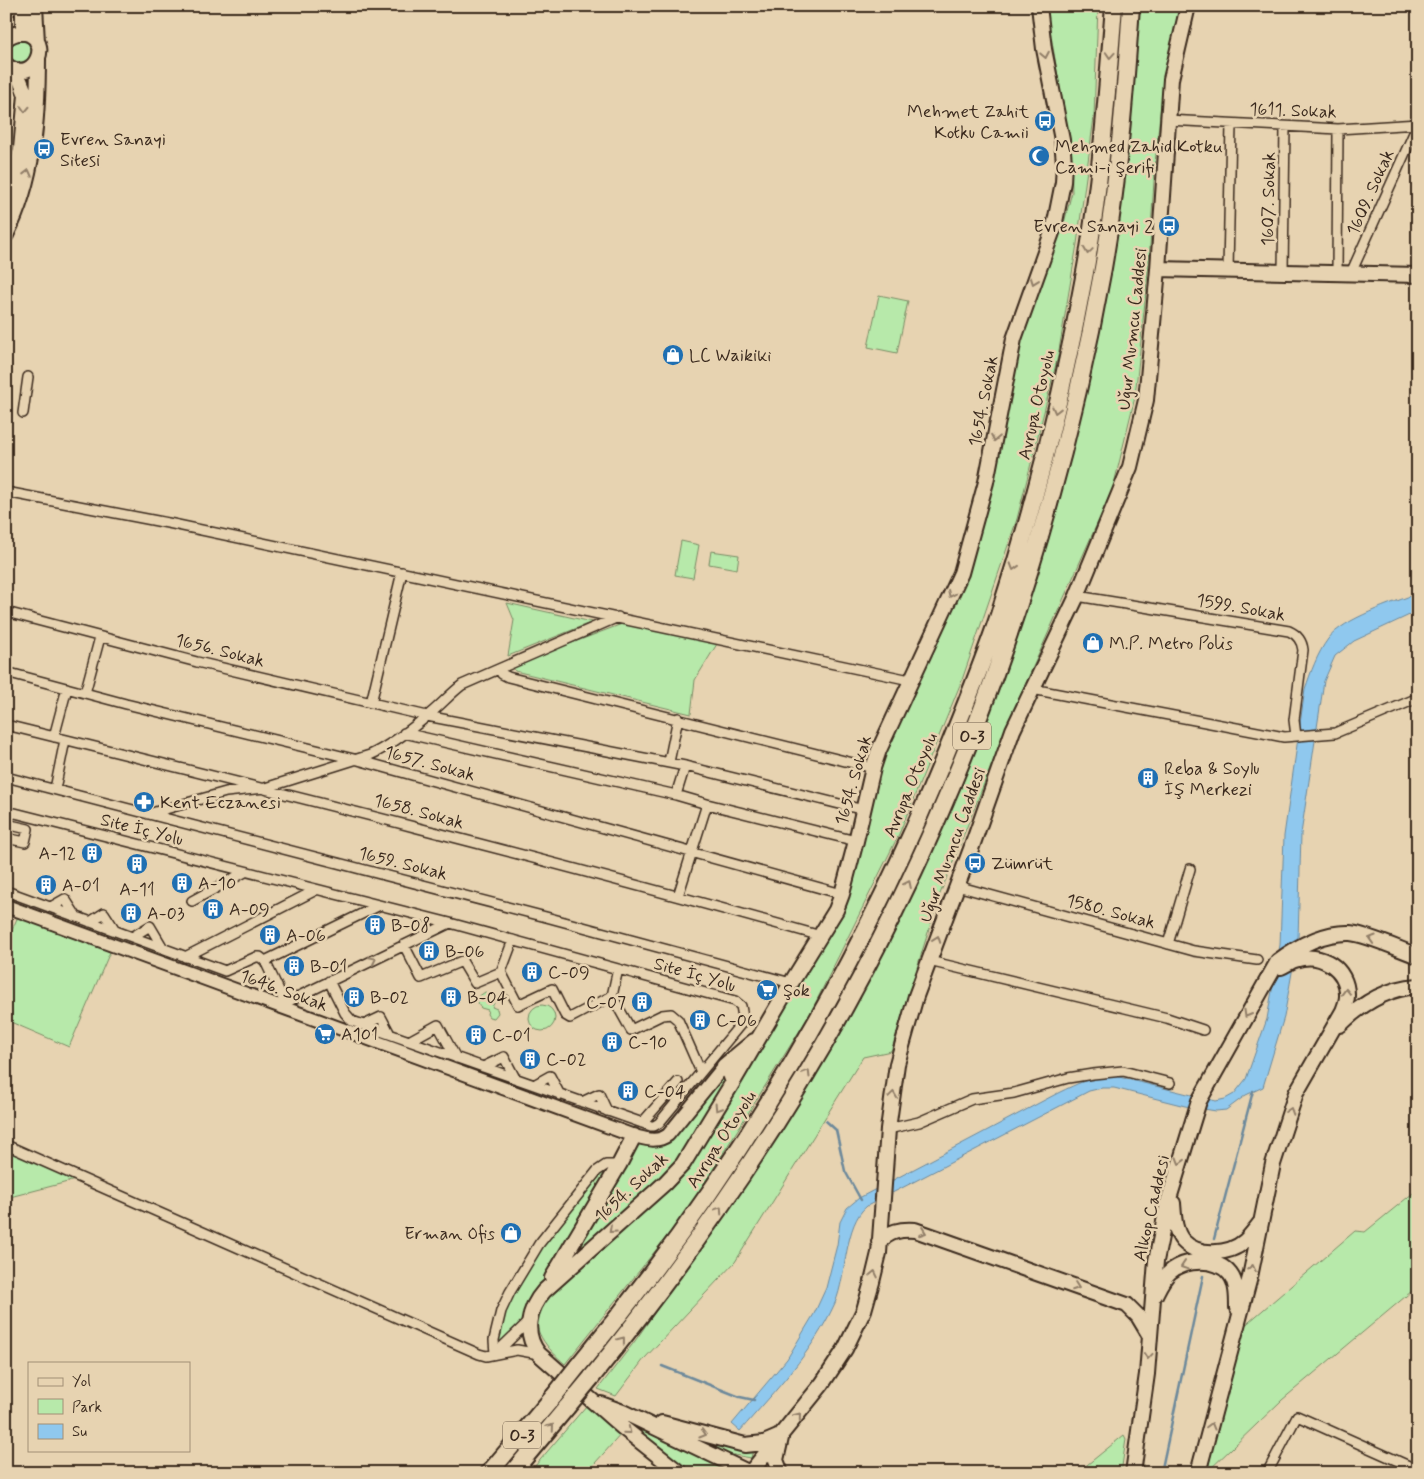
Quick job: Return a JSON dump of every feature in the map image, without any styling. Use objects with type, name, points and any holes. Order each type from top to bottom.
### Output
[{"type":"highway","name":"Avrupa Otoyolu","points":[[489,1473],[554,1396],[657,1266],[731,1163],[799,1052],[864,935],[923,809],[962,714],[998,618],[1043,464],[1062,387],[1089,245],[1107,93],[1114,6]]},
{"type":"highway","name":"Avrupa Otoyolu","points":[[512,1473],[649,1306],[711,1220],[777,1122],[846,1006],[884,934],[926,845],[990,688],[1035,556],[1080,388],[1103,268],[1114,192],[1126,80],[1131,6]]},
{"type":"main road","points":[[6,10],[13,6]]},
{"type":"main road","points":[[23,6],[14,33],[31,36],[37,42]]},
{"type":"main road","points":[[7,230],[22,194],[34,145],[38,103],[39,48],[35,6]]},
{"type":"main road","name":"1654. Sokak","points":[[529,1321],[534,1303],[544,1291],[677,1171],[733,1082],[790,983],[836,910],[856,841],[873,768],[886,732],[960,573],[986,482],[1014,339],[1054,226],[1063,182],[1064,163],[1062,140],[1044,49],[1039,6]]},
{"type":"main road","name":"Uğur Mumcu Caddesi","points":[[750,1471],[782,1435],[822,1384],[855,1331],[864,1310],[880,1242],[888,1129],[897,1064],[916,996],[1013,730],[1077,596],[1130,467],[1146,400],[1158,269],[1171,79],[1188,6]]},
{"type":"main road","points":[[7,66],[16,70],[27,70],[36,62],[38,57]]},
{"type":"main road","points":[[6,200],[14,180],[21,149],[26,95],[20,80],[7,66]]},
{"type":"main road","points":[[1158,269],[1417,273]]},
{"type":"main road","name":"Alkop Caddesi","points":[[1133,1473],[1147,1374],[1156,1261],[1173,1187],[1199,1101],[1278,961],[1302,946],[1322,938],[1351,933],[1418,956]]},
{"type":"main road","points":[[1198,1473],[1250,1277],[1273,1164],[1296,1094],[1344,1011],[1348,996],[1342,973],[1336,967],[1313,957],[1296,960],[1272,972]]},
{"type":"main road","points":[[1329,1036],[1349,1016],[1379,996],[1402,987],[1418,986]]},
{"type":"main road","points":[[733,1082],[723,1061],[760,1036]]},
{"type":"main road","points":[[544,1291],[634,1136]]},
{"type":"main road","points":[[1173,1187],[1174,1222],[1182,1240],[1192,1247],[1215,1253],[1233,1247],[1244,1242],[1262,1222]]},
{"type":"main road","points":[[880,1242],[892,1232],[902,1229],[915,1230],[1124,1304],[1138,1316],[1150,1336]]},
{"type":"main road","points":[[1153,1299],[1170,1272],[1181,1265],[1210,1262],[1221,1266],[1230,1274],[1237,1290],[1238,1323]]},
{"type":"main road","points":[[529,1321],[530,1339],[538,1354],[680,1473]]},
{"type":"main road","points":[[591,1400],[623,1412],[750,1471]]},
{"type":"main road","points":[[623,1412],[745,1445],[764,1443],[782,1435]]},
{"type":"main road","points":[[781,1473],[776,1460],[782,1435]]},
{"type":"street","name":"1611. Sokak","points":[[1167,120],[1338,129],[1418,124]]},
{"type":"street","points":[[1228,270],[1231,124]]},
{"type":"street","name":"1609. Sokak","points":[[1351,273],[1418,124]]},
{"type":"street","name":"1607. Sokak","points":[[1283,272],[1285,127]]},
{"type":"street","points":[[1337,273],[1338,129]]},
{"type":"street","points":[[23,413],[28,377]]},
{"type":"street","points":[[6,492],[173,524],[910,680]]},
{"type":"street","points":[[371,703],[402,572]]},
{"type":"street","name":"1599. Sokak","points":[[1077,596],[1294,633],[1300,640],[1303,650],[1295,710],[1296,736]]},
{"type":"street","name":"1656. Sokak","points":[[6,612],[197,662],[427,716],[669,762],[864,810]]},
{"type":"street","points":[[148,814],[226,792],[265,788],[376,753],[427,716],[462,685],[619,617]]},
{"type":"street","points":[[85,693],[100,636]]},
{"type":"street","points":[[499,669],[502,674],[508,677],[873,768]]},
{"type":"street","name":"1657. Sokak","points":[[6,672],[358,760],[842,894]]},
{"type":"street","points":[[54,737],[66,688]]},
{"type":"street","points":[[1032,689],[1276,737],[1335,733],[1418,698]]},
{"type":"street","points":[[669,762],[678,718]]},
{"type":"street","name":"1658. Sokak","points":[[6,725],[265,788],[678,896],[821,936]]},
{"type":"street","points":[[404,733],[676,795],[856,841]]},
{"type":"street","points":[[55,789],[65,740]]},
{"type":"street","points":[[676,795],[685,766]]},
{"type":"street","name":"1659. Sokak","points":[[6,777],[546,917],[790,983]]},
{"type":"street","points":[[678,896],[707,804]]},
{"type":"street","name":"Site İç Yolu","points":[[6,815],[15,814],[31,817],[450,923],[737,1002],[743,1009],[742,1020],[721,1048],[723,1061],[701,1072],[657,1125],[642,1124]]},
{"type":"street","points":[[6,838],[25,842],[31,817]]},
{"type":"street","points":[[6,824],[28,829]]},
{"type":"street","points":[[1168,944],[1190,869]]},
{"type":"street","points":[[192,901],[245,872]]},
{"type":"street","name":"1580. Sokak","points":[[957,886],[1194,951],[1257,960]]},
{"type":"street","points":[[186,956],[316,890]]},
{"type":"street","points":[[6,891],[225,971],[256,957],[262,958],[284,1006],[329,981],[450,923]]},
{"type":"street","name":"1646. Sokak","points":[[6,906],[284,1006],[634,1136],[656,1140],[665,1137],[723,1061]]},
{"type":"street","points":[[265,961],[378,906]]},
{"type":"street","points":[[132,937],[150,926],[163,948]]},
{"type":"street","points":[[404,945],[421,978],[461,961],[475,983],[501,972],[513,940]]},
{"type":"street","points":[[929,961],[1167,1018],[1203,1030]]},
{"type":"street","points":[[618,969],[612,996],[631,1030],[664,1014],[674,1016],[678,1020],[701,1072]]},
{"type":"street","points":[[501,972],[517,1004],[552,989],[568,1017],[572,1017],[612,996]]},
{"type":"street","points":[[329,981],[348,1018],[642,1124],[678,1082]]},
{"type":"street","points":[[364,1025],[381,1017],[390,1034]]},
{"type":"street","points":[[409,1041],[438,1025],[456,1058]]},
{"type":"street","points":[[721,1048],[723,1061]]},
{"type":"street","points":[[483,1067],[504,1057],[515,1078]]},
{"type":"street","points":[[888,1129],[919,1122],[972,1099],[1014,1093],[1093,1074],[1123,1071],[1170,1083]]},
{"type":"street","points":[[534,1085],[550,1076],[560,1095]]},
{"type":"street","points":[[582,1102],[599,1094],[607,1111]]},
{"type":"street","points":[[6,1144],[479,1354],[486,1356],[517,1350],[538,1354]]},
{"type":"street","points":[[496,1354],[494,1340],[501,1310],[540,1244],[597,1171],[606,1165],[618,1165]]},
{"type":"street","points":[[496,1354],[529,1321]]},
{"type":"street","points":[[1268,1473],[1297,1416],[1418,1470]]},
{"type":"green space","points":[[1046,6],[1098,6],[1094,117],[1077,244],[1058,356],[1017,519],[962,680],[899,834],[810,1014],[687,1211],[565,1364],[552,1352],[538,1330],[536,1314],[538,1305],[684,1174],[694,1160],[840,907],[886,753],[966,576],[1019,349],[1045,268],[1064,223],[1072,192],[1071,154]]},
{"type":"green space","points":[[1140,6],[1180,6],[1163,84],[1155,164],[1149,263],[1135,397],[1113,488],[1012,714],[940,894],[891,1051],[863,1057],[735,1262],[644,1359],[616,1396],[598,1389],[635,1341],[786,1121],[843,1030],[933,846],[983,730],[1023,620],[1059,503],[1097,337],[1117,231],[1132,110]]},
{"type":"green space","points":[[16,40],[24,40],[31,47],[31,55],[24,62],[16,62],[9,55],[9,47]]},
{"type":"green space","points":[[879,295],[908,301],[897,353],[868,347]]},
{"type":"green space","points":[[681,541],[699,545],[693,578],[675,575]]},
{"type":"green space","points":[[711,551],[739,555],[737,569],[709,564]]},
{"type":"green space","points":[[507,603],[592,622],[508,656],[514,620]]},
{"type":"green space","points":[[622,624],[717,644],[695,680],[691,714],[515,671],[513,668],[514,665]]},
{"type":"green space","points":[[19,914],[110,952],[69,1047],[6,1020],[6,944]]},
{"type":"green space","points":[[485,992],[494,997],[492,1007],[497,1009],[498,1013],[494,1018],[489,1017],[487,1014],[488,1010],[481,1008],[477,1003],[478,997]]},
{"type":"green space","points":[[542,1005],[551,1009],[555,1018],[551,1027],[542,1031],[533,1027],[529,1018],[533,1009]]},
{"type":"green space","points":[[724,1077],[727,1079],[674,1164],[572,1257],[634,1146],[640,1144],[659,1145]]},
{"type":"green space","points":[[6,1145],[83,1178],[6,1198]]},
{"type":"green space","points":[[619,1165],[530,1317],[495,1354],[501,1311],[521,1274],[597,1171]]},
{"type":"green space","points":[[1418,1189],[1418,1286],[1282,1400],[1207,1472],[1242,1328],[1355,1231],[1365,1232]]},
{"type":"green space","points":[[587,1405],[622,1433],[586,1473],[529,1473]]},
{"type":"green space","points":[[626,1421],[727,1467],[722,1473],[690,1473],[667,1457]]},
{"type":"green space","points":[[674,1429],[753,1450],[751,1458],[723,1453]]},
{"type":"green space","points":[[1124,1435],[1126,1439],[1121,1473],[1077,1473]]},
{"type":"water","points":[[1418,593],[1418,611],[1354,641],[1335,656],[1324,681],[1301,834],[1298,939],[1284,1017],[1263,1087],[1246,1095],[1226,1110],[1216,1111],[1185,1106],[1114,1088],[1089,1091],[867,1206],[854,1225],[839,1292],[826,1321],[805,1354],[780,1386],[740,1431],[732,1424],[787,1359],[814,1314],[826,1288],[837,1245],[840,1222],[847,1208],[859,1198],[1058,1093],[1092,1079],[1115,1076],[1216,1101],[1234,1094],[1246,1079],[1267,1019],[1280,945],[1284,836],[1305,689],[1321,651],[1335,631],[1370,612]]},
{"type":"waterway","points":[[1214,1239],[1253,1091]]},
{"type":"waterway","points":[[826,1121],[836,1130],[845,1171],[861,1200]]},
{"type":"waterway","points":[[1161,1473],[1203,1276]]},
{"type":"waterway","points":[[662,1366],[740,1397],[754,1400]]},
{"type":"place","name":"Mehmet Zahit Kotku Camii","points":[[1045,121]]},
{"type":"place","name":"Evren Sanayi Sitesi","points":[[44,149]]},
{"type":"place","name":"Mehmed Zahid Kotku Cami-i Şerifi","points":[[1039,156]]},
{"type":"place","name":"Evren Sanayi 2","points":[[1169,226]]},
{"type":"place","name":"LC Waikiki","points":[[673,355]]},
{"type":"place","name":"M.P. Metro Polis","points":[[1093,643]]},
{"type":"place","name":"Reba & Soylu İş Merkezi","points":[[1148,778]]},
{"type":"place","name":"Kent Eczanesi","points":[[144,802]]},
{"type":"place","name":"A-12","points":[[92,853]]},
{"type":"place","name":"Zümrüt","points":[[975,863]]},
{"type":"place","name":"A-11","points":[[137,864]]},
{"type":"place","name":"A-10","points":[[182,883]]},
{"type":"place","name":"A-01","points":[[46,885]]},
{"type":"place","name":"A-09","points":[[213,909]]},
{"type":"place","name":"A-03","points":[[131,913]]},
{"type":"place","name":"B-08","points":[[375,925]]},
{"type":"place","name":"A-06","points":[[270,935]]},
{"type":"place","name":"B-06","points":[[429,951]]},
{"type":"place","name":"B-01","points":[[294,966]]},
{"type":"place","name":"C-09","points":[[532,972]]},
{"type":"place","name":"Şok","points":[[767,990]]},
{"type":"place","name":"B-02","points":[[354,997]]},
{"type":"place","name":"B-04","points":[[451,997]]},
{"type":"place","name":"C-07","points":[[642,1002]]},
{"type":"place","name":"C-06","points":[[700,1020]]},
{"type":"place","name":"A101","points":[[325,1034]]},
{"type":"place","name":"C-01","points":[[476,1035]]},
{"type":"place","name":"C-10","points":[[612,1042]]},
{"type":"place","name":"C-02","points":[[530,1059]]},
{"type":"place","name":"C-04","points":[[628,1091]]},
{"type":"place","name":"Erman Ofis","points":[[511,1233]]}]
